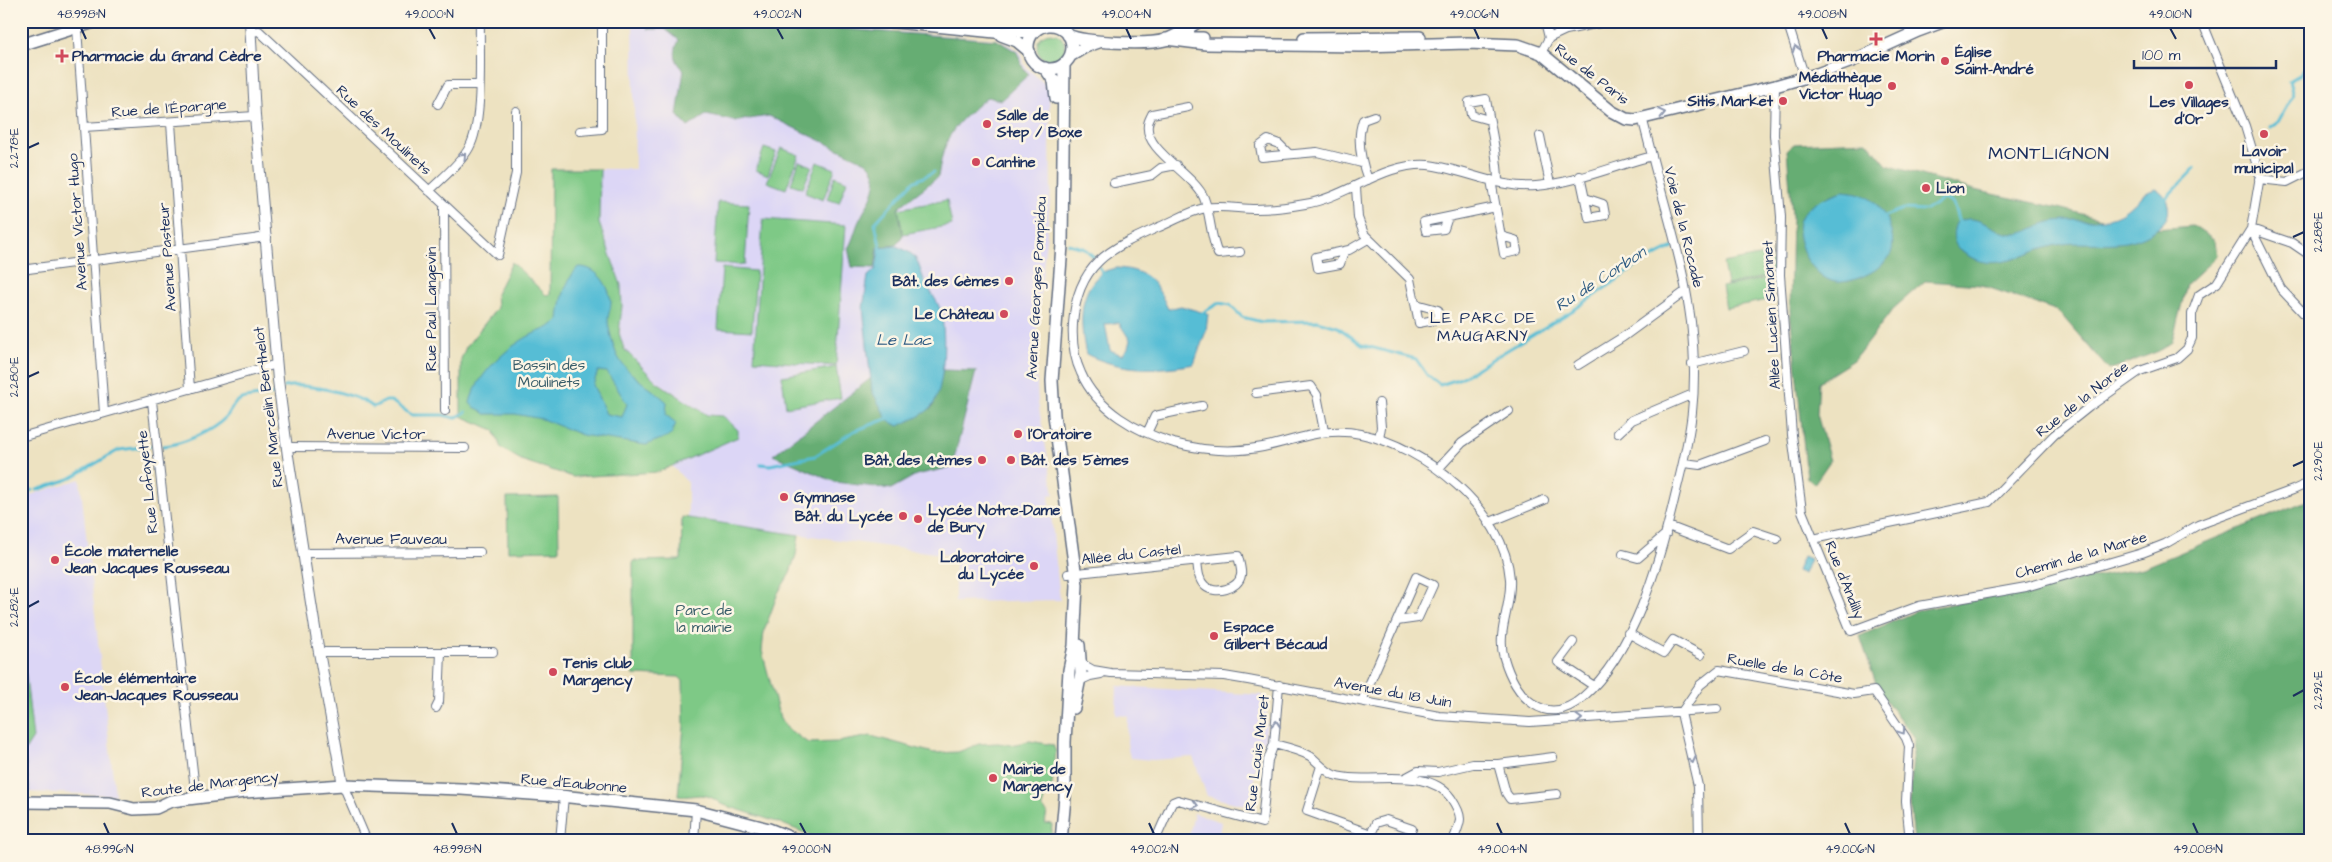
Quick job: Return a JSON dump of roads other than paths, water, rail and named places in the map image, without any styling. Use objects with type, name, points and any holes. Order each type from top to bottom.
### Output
[{"type":"main road","points":[[21,45],[97,21]]},
{"type":"main road","points":[[885,21],[995,32],[1053,26],[1064,29],[1072,46],[1067,60],[1055,68],[1044,68],[1034,62],[1029,51],[1018,41],[995,32]]},
{"type":"main road","points":[[1184,30],[1199,21]]},
{"type":"main road","name":"Rue de Paris","points":[[1166,39],[1184,30],[1188,36],[1197,38],[1506,37],[1528,41],[1544,47],[1611,112],[1626,119],[1635,120],[1806,78],[1840,66],[1907,35],[1946,21]]},
{"type":"main road","points":[[1029,51],[1030,41],[1043,26]]},
{"type":"main road","name":"Rue de Paris","points":[[1064,29],[1103,41]]},
{"type":"main road","name":"Rue de Paris","points":[[1067,60],[1085,47],[1103,41],[1166,39],[1186,43],[1361,46],[1506,44],[1544,47]]},
{"type":"main road","name":"Avenue Georges Pompidou","points":[[1061,841],[1066,759],[1070,743],[1074,704],[1076,626],[1053,404],[1052,356],[1062,245],[1067,60]]},
{"type":"main road","name":"Avenue Georges Pompidou","points":[[1044,68],[1052,77],[1056,89],[1057,216],[1045,374],[1072,574]]},
{"type":"main road","name":"Route de Margency","points":[[21,802],[110,804],[134,809],[156,808],[171,801],[244,792],[343,785]]},
{"type":"main road","name":"Rue d'Eaubonne","points":[[343,785],[461,789],[564,796],[696,810],[769,829],[799,841]]},
{"type":"street","points":[[429,191],[468,150],[475,135],[479,114],[480,21]]},
{"type":"street","points":[[580,131],[602,129],[602,21]]},
{"type":"street","points":[[1544,47],[1545,21]]},
{"type":"street","points":[[1544,47],[1566,30],[1610,21]]},
{"type":"street","points":[[1787,21],[1806,78]]},
{"type":"street","points":[[2202,21],[2245,126],[2258,165],[2259,179],[2251,229],[2281,289],[2311,321]]},
{"type":"street","name":"Rue Marcelin Berthelot","points":[[250,27],[255,116],[267,237],[276,364],[286,447],[319,652],[343,785]]},
{"type":"street","name":"Rue des Moulinets","points":[[250,27],[259,31],[444,207],[498,255],[516,173],[516,111]]},
{"type":"street","name":"Avenue Victor Hugo","points":[[77,28],[104,413]]},
{"type":"street","points":[[438,104],[448,85],[478,85]]},
{"type":"street","name":"Allée Lucien Simonnet","points":[[1775,86],[1774,135],[1781,217],[1780,275],[1792,435],[1802,511],[1813,539]]},
{"type":"street","points":[[1188,107],[1152,114],[1148,125],[1153,143],[1197,187],[1204,197],[1218,254],[1240,252]]},
{"type":"street","name":"Rue de l'Épargne","points":[[84,127],[171,123],[255,116]]},
{"type":"street","points":[[1368,180],[1362,163],[1358,132],[1363,120],[1374,116]]},
{"type":"street","points":[[1642,117],[1652,156]]},
{"type":"street","points":[[1489,120],[1496,207],[1501,236]]},
{"type":"street","name":"Avenue Pasteur","points":[[171,123],[190,389]]},
{"type":"street","points":[[1540,136],[1550,184]]},
{"type":"street","points":[[1289,154],[1317,152],[1362,163]]},
{"type":"street","name":"Voie de la Rocade","points":[[1652,156],[1686,291],[1691,327],[1693,409],[1684,463],[1655,572],[1617,653],[1594,686],[1570,706],[1556,710],[1542,709],[1530,703],[1512,680],[1502,652],[1502,637],[1510,583],[1507,563],[1488,523],[1470,498],[1438,469],[1402,448],[1361,434],[1324,431],[1260,448],[1229,451],[1194,448],[1147,433],[1125,422],[1106,406],[1084,380],[1078,367],[1073,334],[1076,300],[1080,285],[1091,268],[1112,250],[1207,207],[1259,209],[1310,204],[1404,167],[1427,165],[1495,181],[1532,187],[1580,176],[1652,156]]},
{"type":"street","points":[[1114,183],[1152,175],[1161,168],[1176,165]]},
{"type":"street","points":[[2259,179],[2286,182],[2295,180],[2311,170]]},
{"type":"street","points":[[1580,176],[1585,198]]},
{"type":"street","points":[[1356,187],[1358,218],[1368,238],[1410,279],[1416,304]]},
{"type":"street","name":"Rue Paul Langevin","points":[[444,207],[445,411]]},
{"type":"street","points":[[1448,217],[1496,207]]},
{"type":"street","points":[[2251,229],[2292,243],[2311,256]]},
{"type":"street","name":"Rue de la Norée","points":[[1813,539],[1988,502],[2054,435],[2089,407],[2140,370],[2178,358],[2187,349],[2192,338],[2192,314],[2199,295],[2216,283],[2251,229]]},
{"type":"street","points":[[21,270],[267,237]]},
{"type":"street","points":[[1344,252],[1359,246],[1368,238]]},
{"type":"street","points":[[1578,365],[1623,337],[1686,291]]},
{"type":"street","points":[[1692,364],[1744,351]]},
{"type":"street","points":[[21,437],[276,364]]},
{"type":"street","points":[[1256,393],[1311,386],[1317,395],[1324,431]]},
{"type":"street","points":[[1618,433],[1632,420],[1692,394]]},
{"type":"street","name":"Rue Lafayette","points":[[152,401],[196,798]]},
{"type":"street","points":[[1379,403],[1381,427],[1379,439]]},
{"type":"street","points":[[1147,433],[1155,416],[1202,406]]},
{"type":"street","points":[[1438,469],[1462,443],[1509,411]]},
{"type":"street","points":[[1684,463],[1700,465],[1765,441]]},
{"type":"street","name":"Avenue Victor","points":[[286,447],[465,448]]},
{"type":"street","name":"Chemin de la Marée","points":[[1851,631],[1919,606],[2026,587],[2142,552],[2165,544],[2198,525],[2311,482]]},
{"type":"street","points":[[1488,523],[1544,500]]},
{"type":"street","points":[[1623,554],[1638,558],[1667,530],[1728,549],[1753,531],[1777,539]]},
{"type":"street","name":"Rue d'Andilly","points":[[1813,539],[1851,631]]},
{"type":"street","name":"Avenue Fauveau","points":[[303,553],[480,552]]},
{"type":"street","name":"Allée du Castel","points":[[1072,574],[1197,560],[1238,556],[1242,575],[1236,585],[1229,589],[1213,590],[1205,586],[1199,576],[1197,560]]},
{"type":"street","points":[[1362,701],[1416,577],[1433,585],[1418,618],[1397,621]]},
{"type":"street","points":[[1628,633],[1664,653],[1673,640],[1701,655]]},
{"type":"street","points":[[1574,642],[1558,662],[1594,686]]},
{"type":"street","points":[[319,652],[493,652]]},
{"type":"street","points":[[436,708],[441,652]]},
{"type":"street","name":"Avenue du 18 Juin","points":[[1075,664],[1111,673],[1224,676],[1439,716],[1530,722],[1717,709]]},
{"type":"street","name":"Ruelle de la Côte","points":[[1680,713],[1700,685],[1719,670],[1854,694],[1874,690],[1906,738],[1909,746],[1906,801],[1910,841]]},
{"type":"street","points":[[1074,680],[1111,673]]},
{"type":"street","name":"Rue Louis Muret","points":[[1154,841],[1171,805],[1178,800],[1262,823],[1268,760],[1274,744],[1279,685]]},
{"type":"street","points":[[1680,713],[1698,786],[1699,841]]},
{"type":"street","points":[[1274,744],[1294,749],[1310,756],[1333,774],[1351,778],[1405,778],[1434,786],[1448,794],[1455,804],[1460,820],[1453,841]]},
{"type":"street","points":[[1405,778],[1418,771],[1438,772],[1473,764],[1498,764],[1553,756]]},
{"type":"street","points":[[1498,764],[1506,793],[1510,798],[1557,794]]},
{"type":"street","points":[[1321,766],[1307,811],[1371,834],[1376,823],[1386,820],[1412,829]]},
{"type":"street","points":[[1434,786],[1438,772]]},
{"type":"street","points":[[343,785],[367,841]]},
{"type":"street","points":[[560,841],[564,796]]},
{"type":"street","points":[[694,841],[696,810]]},
{"type":"water","points":[[2156,189],[2165,198],[2168,215],[2160,226],[2149,234],[2137,239],[2112,243],[2062,244],[1999,262],[1986,262],[1974,259],[1961,251],[1954,241],[1953,234],[1956,223],[1964,220],[1972,219],[2009,234],[2017,234],[2054,221],[2107,219],[2126,210],[2144,194]]},
{"type":"water","points":[[1843,191],[1862,195],[1877,205],[1890,227],[1893,243],[1889,257],[1877,269],[1860,278],[1836,282],[1822,276],[1809,262],[1802,248],[1798,231],[1799,221],[1809,207],[1824,198]]},
{"type":"water","name":"Le Lac","points":[[896,246],[914,256],[925,282],[938,304],[944,333],[942,374],[936,398],[932,406],[922,415],[899,426],[888,421],[872,391],[863,308],[868,276],[876,269],[879,248]]},
{"type":"water","name":"Bassin des Moulinets","points":[[578,267],[591,270],[597,273],[605,284],[611,303],[608,317],[609,327],[616,353],[620,361],[632,374],[667,402],[666,415],[676,423],[671,435],[646,445],[582,435],[542,419],[515,414],[485,414],[470,403],[478,383],[501,356],[510,348],[559,320],[564,292]],"holes":[[[598,371],[607,372],[627,404],[622,417],[606,414],[593,385]]]},
{"type":"water","points":[[1117,268],[1136,271],[1150,279],[1159,291],[1168,309],[1181,306],[1208,314],[1206,331],[1194,364],[1167,368],[1139,368],[1112,364],[1086,354],[1082,333],[1084,300],[1094,281],[1103,272]],"holes":[[[1119,323],[1130,340],[1128,348],[1122,355],[1110,350],[1105,324]]]},
{"type":"water","points":[[1803,556],[1810,559],[1804,574],[1797,571]]},
{"type":"waterway","points":[[2270,128],[2278,122],[2293,95],[2289,81],[2301,74],[2311,59]]},
{"type":"waterway","points":[[2164,200],[2195,168]]},
{"type":"waterway","name":"Ru de Corbon","points":[[881,250],[875,223],[913,182],[934,172]]},
{"type":"waterway","points":[[1882,217],[1903,209],[1926,210],[1944,199],[1953,206],[1960,225]]},
{"type":"waterway","name":"Ru de Corbon","points":[[1068,244],[1084,248],[1094,257]]},
{"type":"waterway","name":"Ru de Corbon","points":[[1199,315],[1219,303],[1230,305],[1242,317],[1262,322],[1317,321],[1338,327],[1362,345],[1416,359],[1427,375],[1440,385],[1461,378],[1575,309],[1638,265],[1673,247]]},
{"type":"waterway","name":"Ru de Corbon","points":[[1099,267],[1104,275]]},
{"type":"waterway","name":"Ru de Corbon","points":[[284,387],[305,386],[330,390],[355,398],[373,407],[386,401],[391,401],[412,415],[443,415],[455,418],[466,412]]},
{"type":"waterway","name":"Ru de Corbon","points":[[163,446],[187,440],[205,432],[226,417],[234,404],[242,399],[272,394]]},
{"type":"waterway","name":"Ru de Corbon","points":[[761,464],[770,465],[815,456],[854,431],[889,418]]},
{"type":"waterway","name":"Ru de Corbon","points":[[37,490],[69,479],[119,450],[150,446]]},
{"type":"waterway","name":"Ru de Corbon","points":[[21,494],[32,490]]},
{"type":"place","name":"Pharmacie Morin","points":[[1876,39]]},
{"type":"place","name":"Pharmacie du Grand Cèdre","points":[[62,56]]},
{"type":"place","name":"Église Saint-André","points":[[1945,61]]},
{"type":"place","name":"Les Villages d'Or","points":[[2189,85]]},
{"type":"place","name":"Médiathèque Victor Hugo","points":[[1892,86]]},
{"type":"place","name":"Sitis Market","points":[[1783,101]]},
{"type":"place","name":"Salle de Step / Boxe","points":[[987,124]]},
{"type":"place","name":"Lavoir municipal","points":[[2264,134]]},
{"type":"place","name":"Cantine","points":[[976,162]]},
{"type":"place","name":"Lion","points":[[1926,188]]},
{"type":"place","name":"Bât. des 6èmes","points":[[1009,281]]},
{"type":"place","name":"Le Château","points":[[1004,314]]},
{"type":"place","name":"l'Oratoire","points":[[1018,434]]},
{"type":"place","name":"Bât. des 4èmes","points":[[982,460]]},
{"type":"place","name":"Bât. des 5èmes","points":[[1011,460]]},
{"type":"place","name":"Gymnase","points":[[784,497]]},
{"type":"place","name":"Bât. du Lycée","points":[[903,516]]},
{"type":"place","name":"Lycée Notre-Dame de Bury","points":[[918,519]]},
{"type":"place","name":"École maternelle Jean Jacques Rousseau","points":[[55,560]]},
{"type":"place","name":"Laboratoire du Lycée","points":[[1034,566]]},
{"type":"place","name":"Espace Gilbert Bécaud","points":[[1214,636]]},
{"type":"place","name":"Tenis club Margency","points":[[553,672]]},
{"type":"place","name":"École élémentaire Jean-Jacques Rousseau","points":[[65,687]]},
{"type":"place","name":"Mairie de Margency","points":[[993,778]]},
{"type":"district","name":"MONTLIGNON","points":[[2049,153]]},
{"type":"district","name":"LE PARC DE MAUGARNY","points":[[1483,326]]},
{"type":"park label","name":"Parc de la mairie","points":[[704,618]]}]
